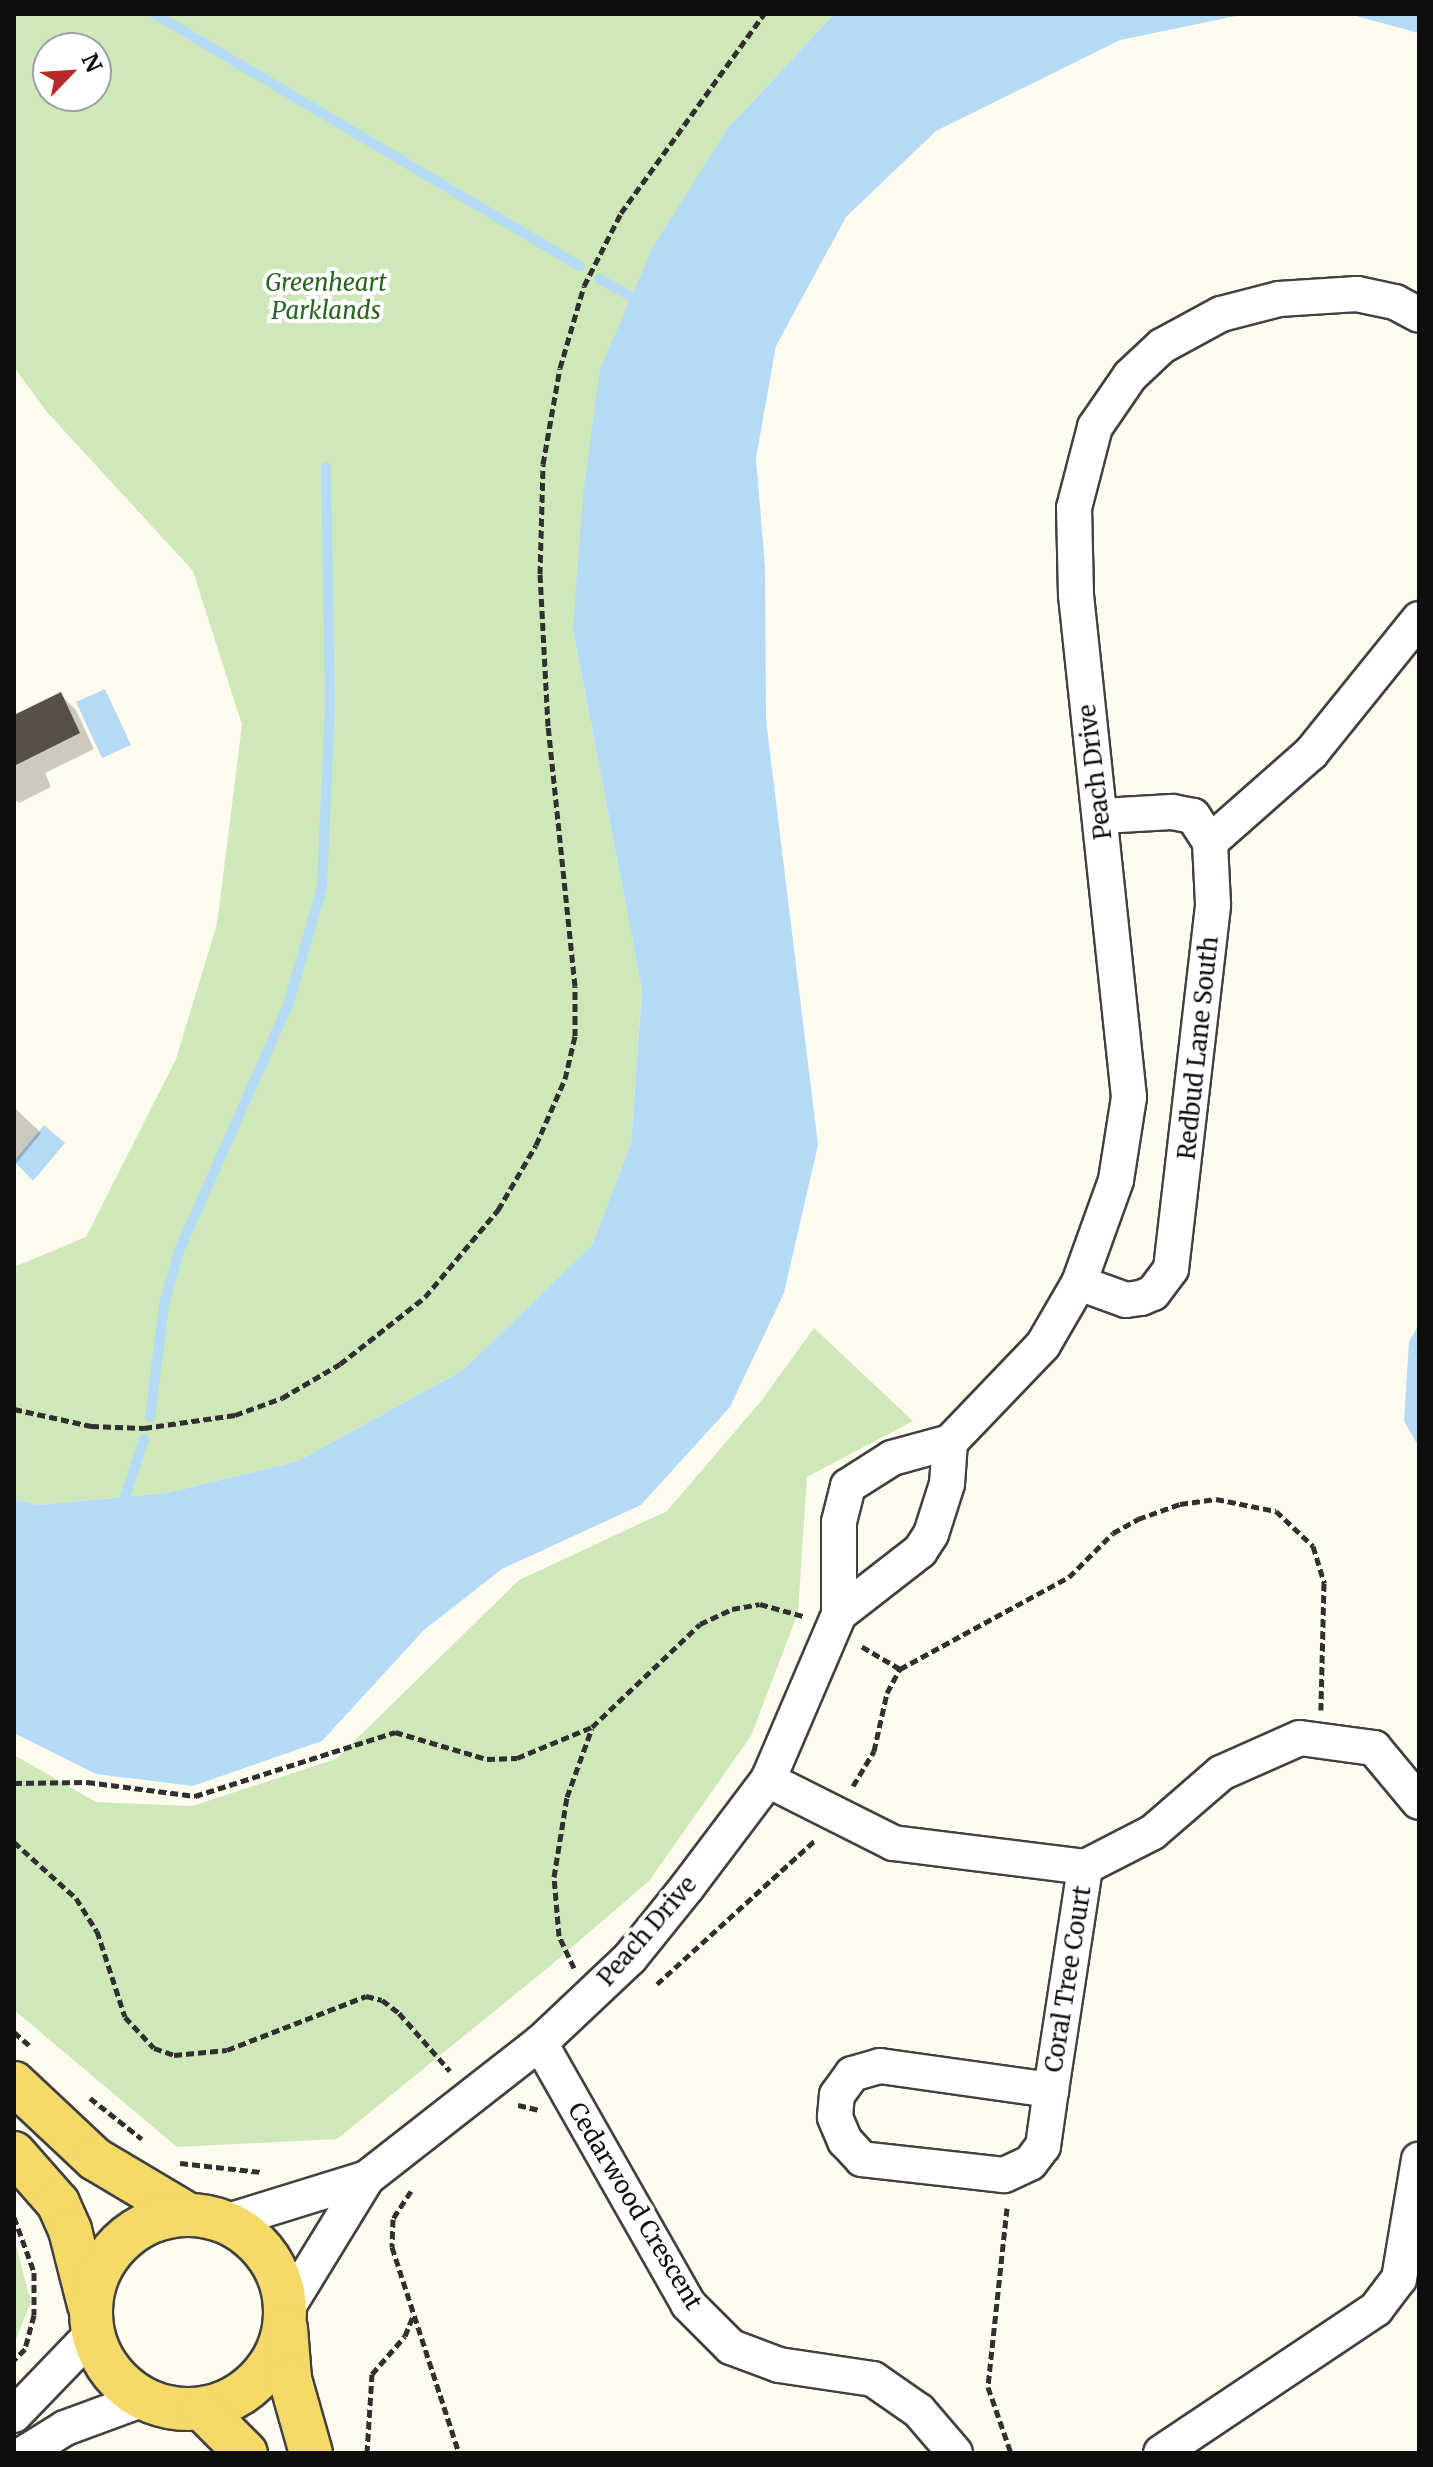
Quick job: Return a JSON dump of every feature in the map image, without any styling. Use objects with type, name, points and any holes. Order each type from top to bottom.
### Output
[{"type":"main road","points":[[14,2083],[95,2159],[265,2252],[278,2274],[290,2379],[311,2453]]},
{"type":"main road","points":[[14,2153],[58,2203],[70,2230],[92,2326],[109,2368],[144,2399],[173,2408],[202,2409],[230,2401],[265,2373],[279,2348],[285,2315]]},
{"type":"main road","points":[[92,2326],[98,2276],[119,2243],[151,2222],[207,2218]]},
{"type":"main road","points":[[202,2409],[246,2453]]},
{"type":"street","name":"Peach Drive","points":[[207,2218],[367,2178],[479,2110],[540,2043],[630,1958],[768,1780],[835,1622],[839,1522],[848,1486],[892,1458],[950,1442],[1043,1345],[1079,1283],[1116,1180],[1129,1097],[1076,595],[1074,508],[1085,453],[1110,403],[1162,346],[1192,327],[1247,305],[1357,294],[1395,302],[1419,315]]},
{"type":"street","points":[[1101,816],[1183,812],[1200,823],[1210,842],[1311,753],[1419,619]]},
{"type":"street","name":"Redbud Lane South","points":[[1079,1283],[1126,1300],[1141,1298],[1153,1293],[1171,1269],[1211,932],[1210,842]]},
{"type":"street","points":[[835,1622],[902,1567],[931,1534],[947,1484],[950,1442]]},
{"type":"street","points":[[768,1780],[893,1843],[1085,1867],[1153,1832],[1221,1773],[1300,1738],[1374,1748],[1419,1802]]},
{"type":"street","name":"Coral Tree Court","points":[[1051,2090],[880,2066],[852,2074],[837,2095],[840,2129],[862,2159],[1004,2175],[1030,2163],[1043,2146],[1085,1867]]},
{"type":"street","name":"Cedarwood Crescent","points":[[540,2043],[688,2304],[731,2347],[779,2365],[873,2379],[919,2411],[955,2453]]},
{"type":"street","points":[[1161,2453],[1376,2309],[1399,2279],[1419,2160]]},
{"type":"street","name":"Peach Drive","points":[[285,2315],[367,2178]]},
{"type":"street","points":[[14,2415],[92,2326]]},
{"type":"street","points":[[25,2453],[65,2428],[144,2399]]},
{"type":"path","points":[[14,1409],[91,1426],[144,1428],[235,1415],[282,1398],[340,1364],[425,1297],[498,1210],[536,1145],[565,1079],[575,1036],[575,986],[548,726],[540,574],[543,464],[560,368],[584,286],[621,213],[764,14]]},
{"type":"path","points":[[653,1988],[812,1842],[874,1751],[887,1693],[900,1669],[1069,1577],[1113,1533],[1138,1519],[1180,1504],[1216,1499],[1249,1503],[1276,1511],[1299,1528],[1321,1564],[1321,1741]]},
{"type":"path","points":[[14,1783],[87,1782],[195,1796],[395,1732],[487,1759],[517,1758],[592,1727],[700,1624],[732,1609],[760,1604],[835,1622],[900,1669]]},
{"type":"path","points":[[592,1727],[567,1797],[554,1908],[568,1961],[593,1993]]},
{"type":"path","points":[[14,1842],[76,1898],[97,1931],[125,2017],[138,2037],[154,2048],[174,2055],[227,2050],[366,1996],[382,2000],[399,2013],[479,2110],[517,2105],[543,2113],[568,2093]]},
{"type":"path","points":[[84,2093],[154,2149]]},
{"type":"path","points":[[166,2158],[196,2167],[270,2172]]},
{"type":"path","points":[[1004,2175],[1008,2195],[988,2387],[1011,2453]]},
{"type":"path","points":[[414,2187],[401,2202],[392,2247],[459,2453]]},
{"type":"path","points":[[14,2217],[34,2272],[34,2315],[25,2349],[14,2360]]},
{"type":"path","points":[[367,2453],[372,2374],[405,2336],[414,2313]]},
{"type":"green space","name":"Greenheart Parklands","points":[[14,14],[834,14],[728,128],[573,630],[642,988],[631,1143],[592,1245],[463,1370],[298,1461],[167,1493],[38,1505],[14,1499],[14,1267],[86,1237],[176,1059],[217,924],[242,725],[193,571],[46,411],[14,367]]},
{"type":"green space","points":[[814,1328],[913,1421],[807,1477],[798,1613],[751,1736],[649,1881],[550,1966],[337,2139],[177,2147],[14,2010],[14,1755],[96,1802],[192,1806],[336,1759],[519,1580],[667,1511],[761,1401]]},
{"type":"green space","points":[[14,2238],[31,2302],[14,2344]]},
{"type":"water","points":[[834,14],[1246,14],[1120,40],[936,131],[846,217],[776,346],[756,458],[765,566],[766,720],[818,1145],[784,1293],[730,1407],[641,1505],[502,1569],[424,1630],[322,1741],[193,1786],[96,1774],[14,1733],[14,1499],[38,1505],[167,1493],[298,1461],[463,1370],[592,1245],[631,1143],[642,989],[573,630],[583,496],[600,369],[653,247],[728,128]]},
{"type":"water","points":[[1246,14],[1419,14],[1419,33],[1356,16]]},
{"type":"water","points":[[105,689],[131,745],[102,758],[76,702]]},
{"type":"water","points":[[44,1125],[65,1143],[33,1181],[14,1161]]},
{"type":"water","points":[[1419,1324],[1419,1447],[1404,1421],[1409,1342]]},
{"type":"building","points":[[61,692],[80,733],[14,766],[14,715]]},
{"type":"waterway","points":[[155,14],[580,266]]},
{"type":"waterway","points":[[599,279],[631,296]]},
{"type":"waterway","points":[[150,1417],[164,1304],[179,1251],[288,1005],[322,887],[330,703],[326,467]]},
{"type":"waterway","points":[[125,1497],[144,1439]]}]
